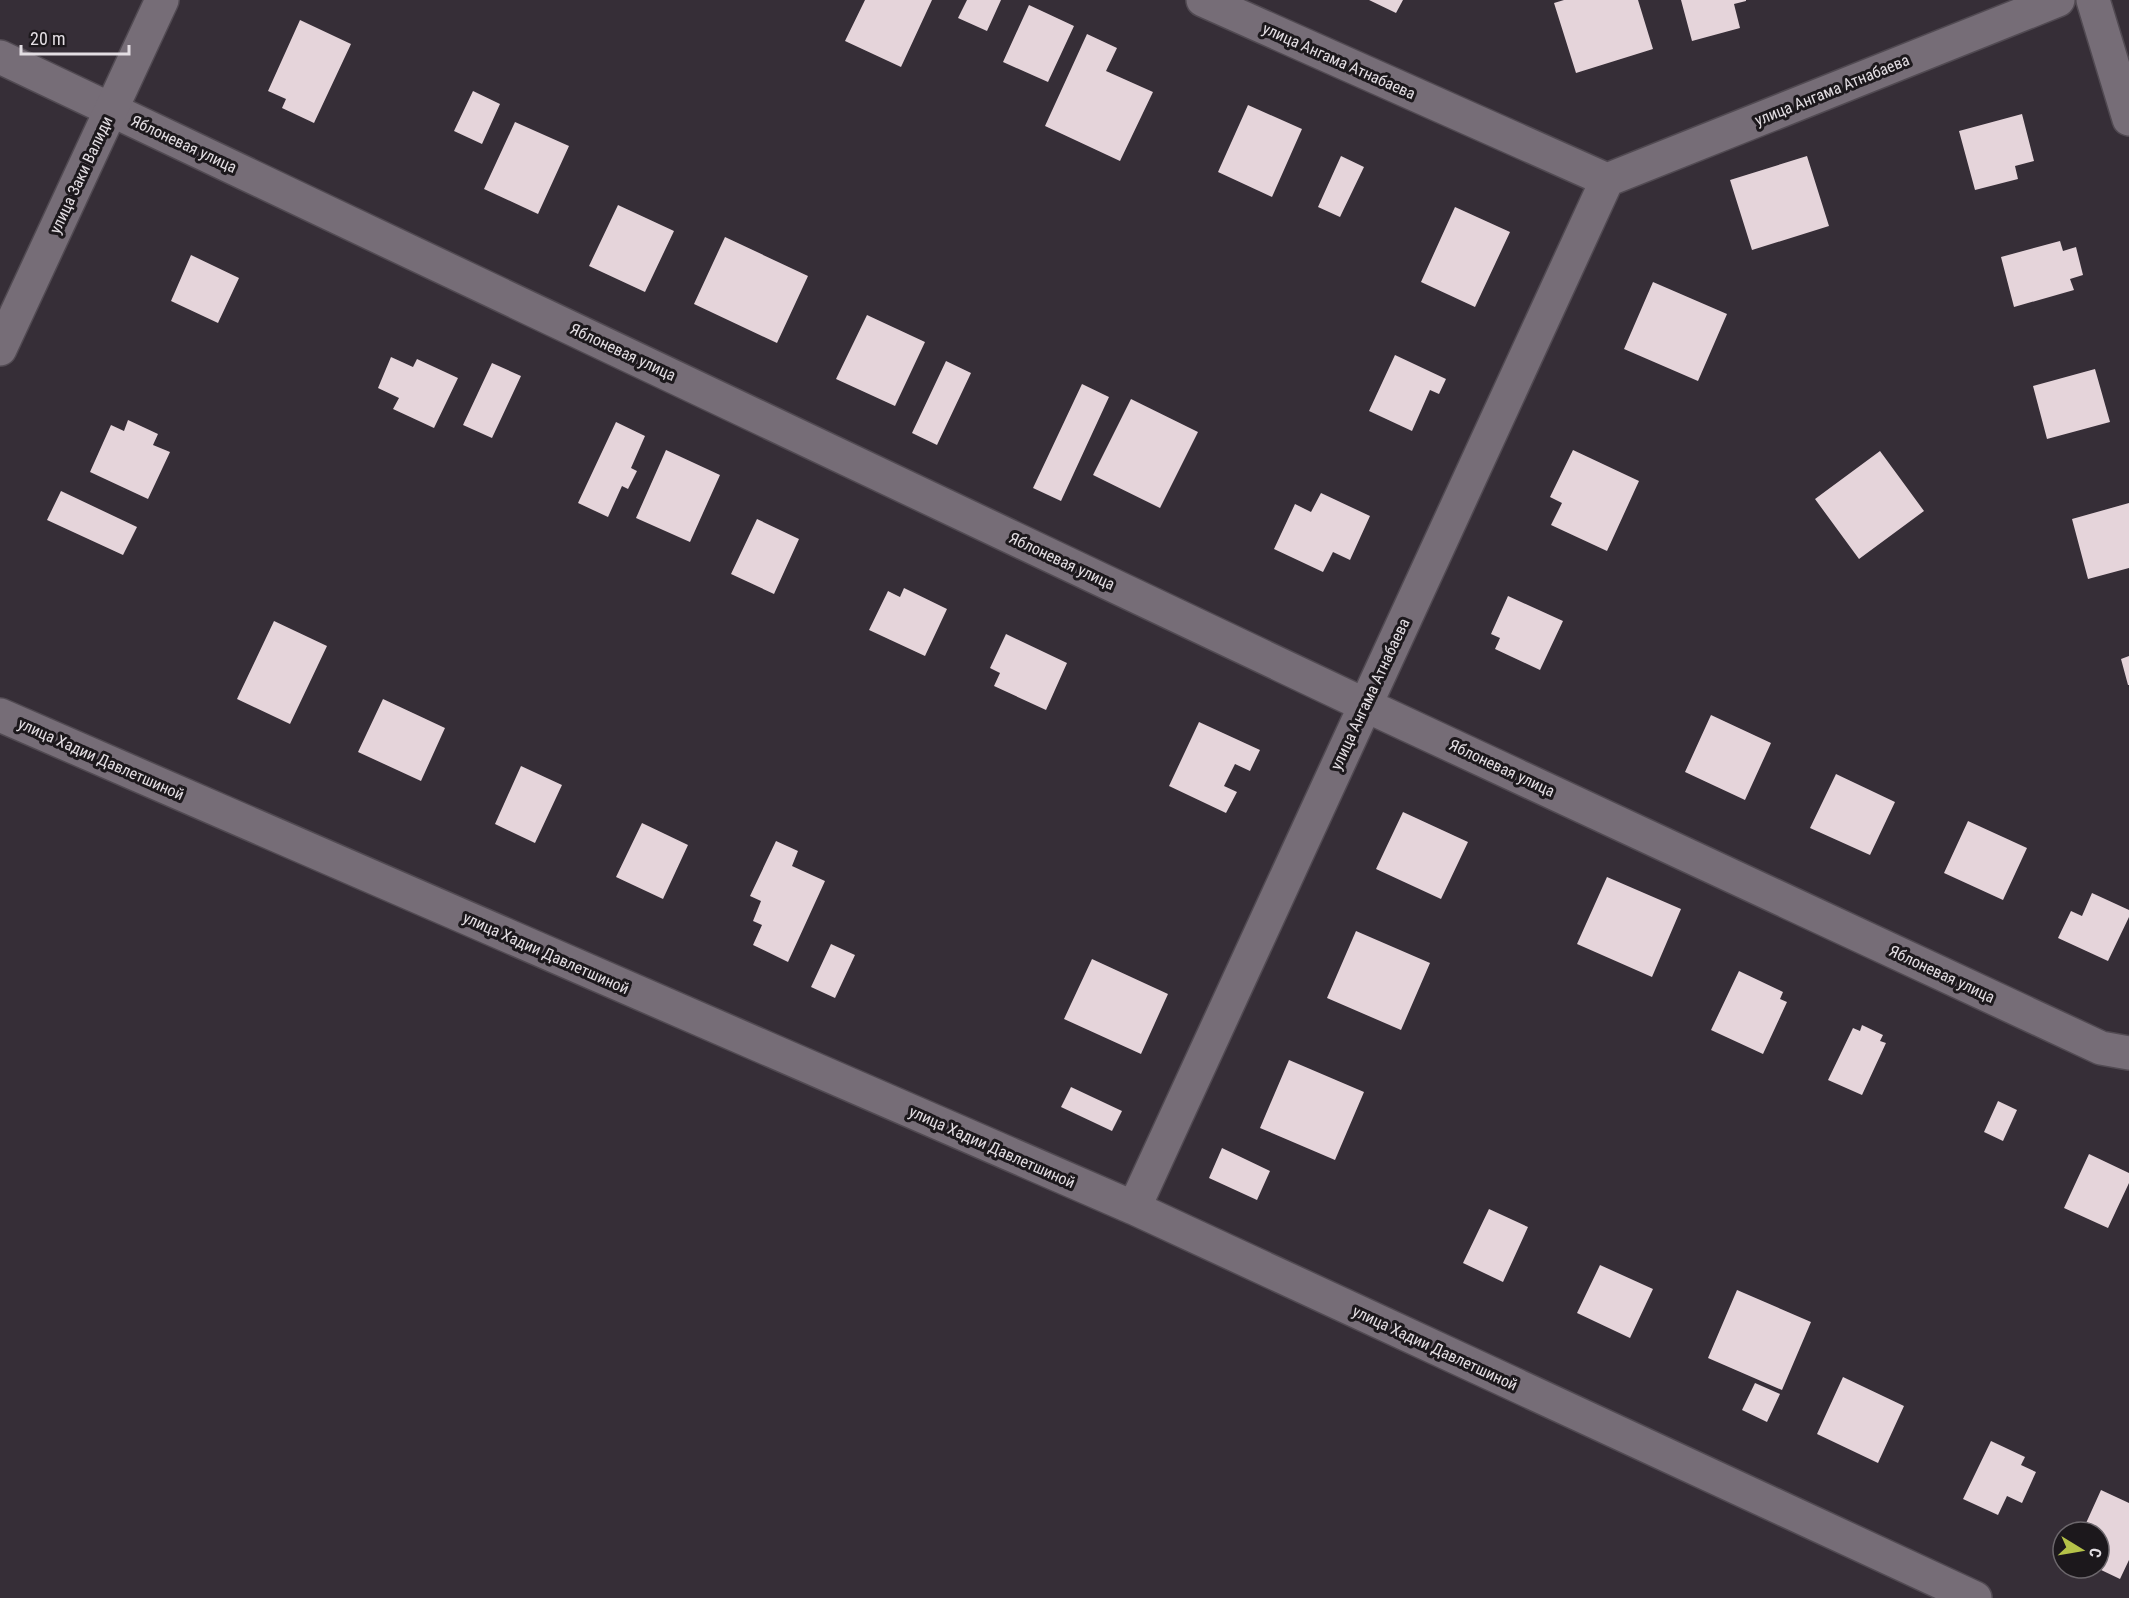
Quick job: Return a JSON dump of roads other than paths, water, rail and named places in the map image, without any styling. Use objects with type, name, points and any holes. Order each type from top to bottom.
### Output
[{"type":"street","name":"улица Заки Валиди","points":[[0,349],[162,0]]},
{"type":"street","name":"улица Ангама Атнабаева","points":[[1203,0],[1606,180]]},
{"type":"street","name":"улица Ангама Атнабаева","points":[[1134,1208],[1606,180],[2058,0]]},
{"type":"street","points":[[2093,0],[2129,119]]},
{"type":"street","name":"Яблоневая улица","points":[[0,57],[1365,705],[2101,1048],[2129,1053]]},
{"type":"street","name":"улица Хадии Давлетшиной","points":[[0,715],[1134,1208],[1975,1598]]}]
